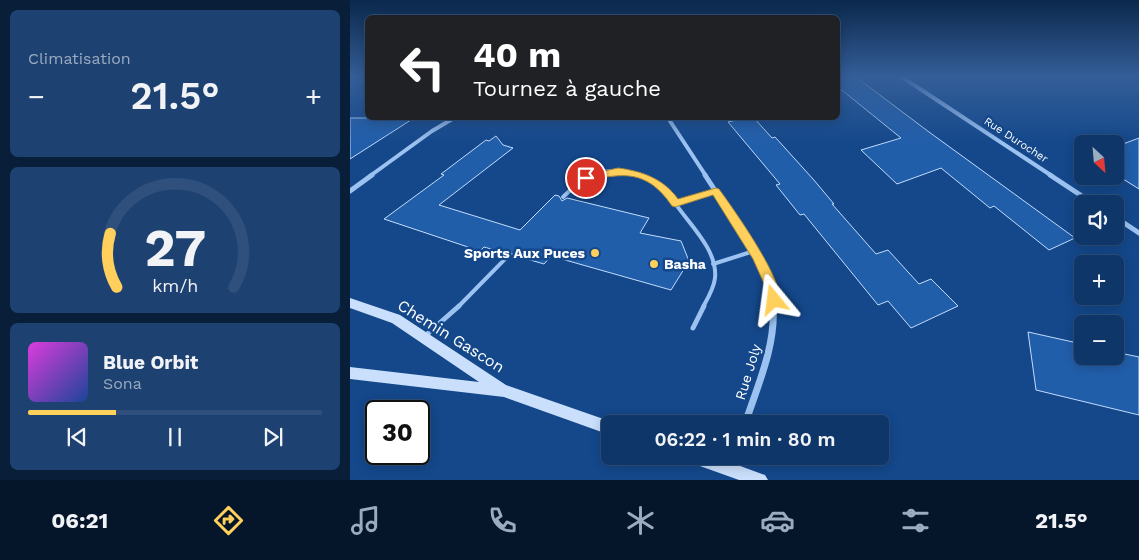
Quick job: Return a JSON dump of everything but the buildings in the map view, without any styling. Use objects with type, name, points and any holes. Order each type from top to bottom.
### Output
[{"type":"main road","name":"Chemin Gascon","points":[[350,303],[396,319],[504,391]]},
{"type":"main road","name":"Chemin Gascon","points":[[350,373],[504,391],[601,425]]},
{"type":"main road","points":[[736,465],[760,480]]},
{"type":"street","name":"Rue Durocher","points":[[936,99],[1080,195]]},
{"type":"street","points":[[350,191],[432,131],[451,120]]},
{"type":"street","name":"Rue Joly","points":[[669,120],[754,251],[772,288],[774,320],[770,343],[748,415]]},
{"type":"street","points":[[1124,223],[1139,233]]},
{"type":"lane","points":[[563,197],[578,182],[607,172],[637,173],[670,195],[707,248],[714,264],[714,278],[711,290],[693,328]]},
{"type":"lane","points":[[675,203],[716,191]]},
{"type":"lane","points":[[714,264],[754,251]]},
{"type":"lane","points":[[424,338],[451,314],[510,254]]},
{"type":"place","name":"Sports Aux Puces","points":[[595,253]]},
{"type":"place","name":"Basha","points":[[654,264]]},
{"type":"route","points":[[586,178],[607,172],[637,173],[670,195],[675,203],[716,191],[759,258],[772,288],[774,300]]}]
